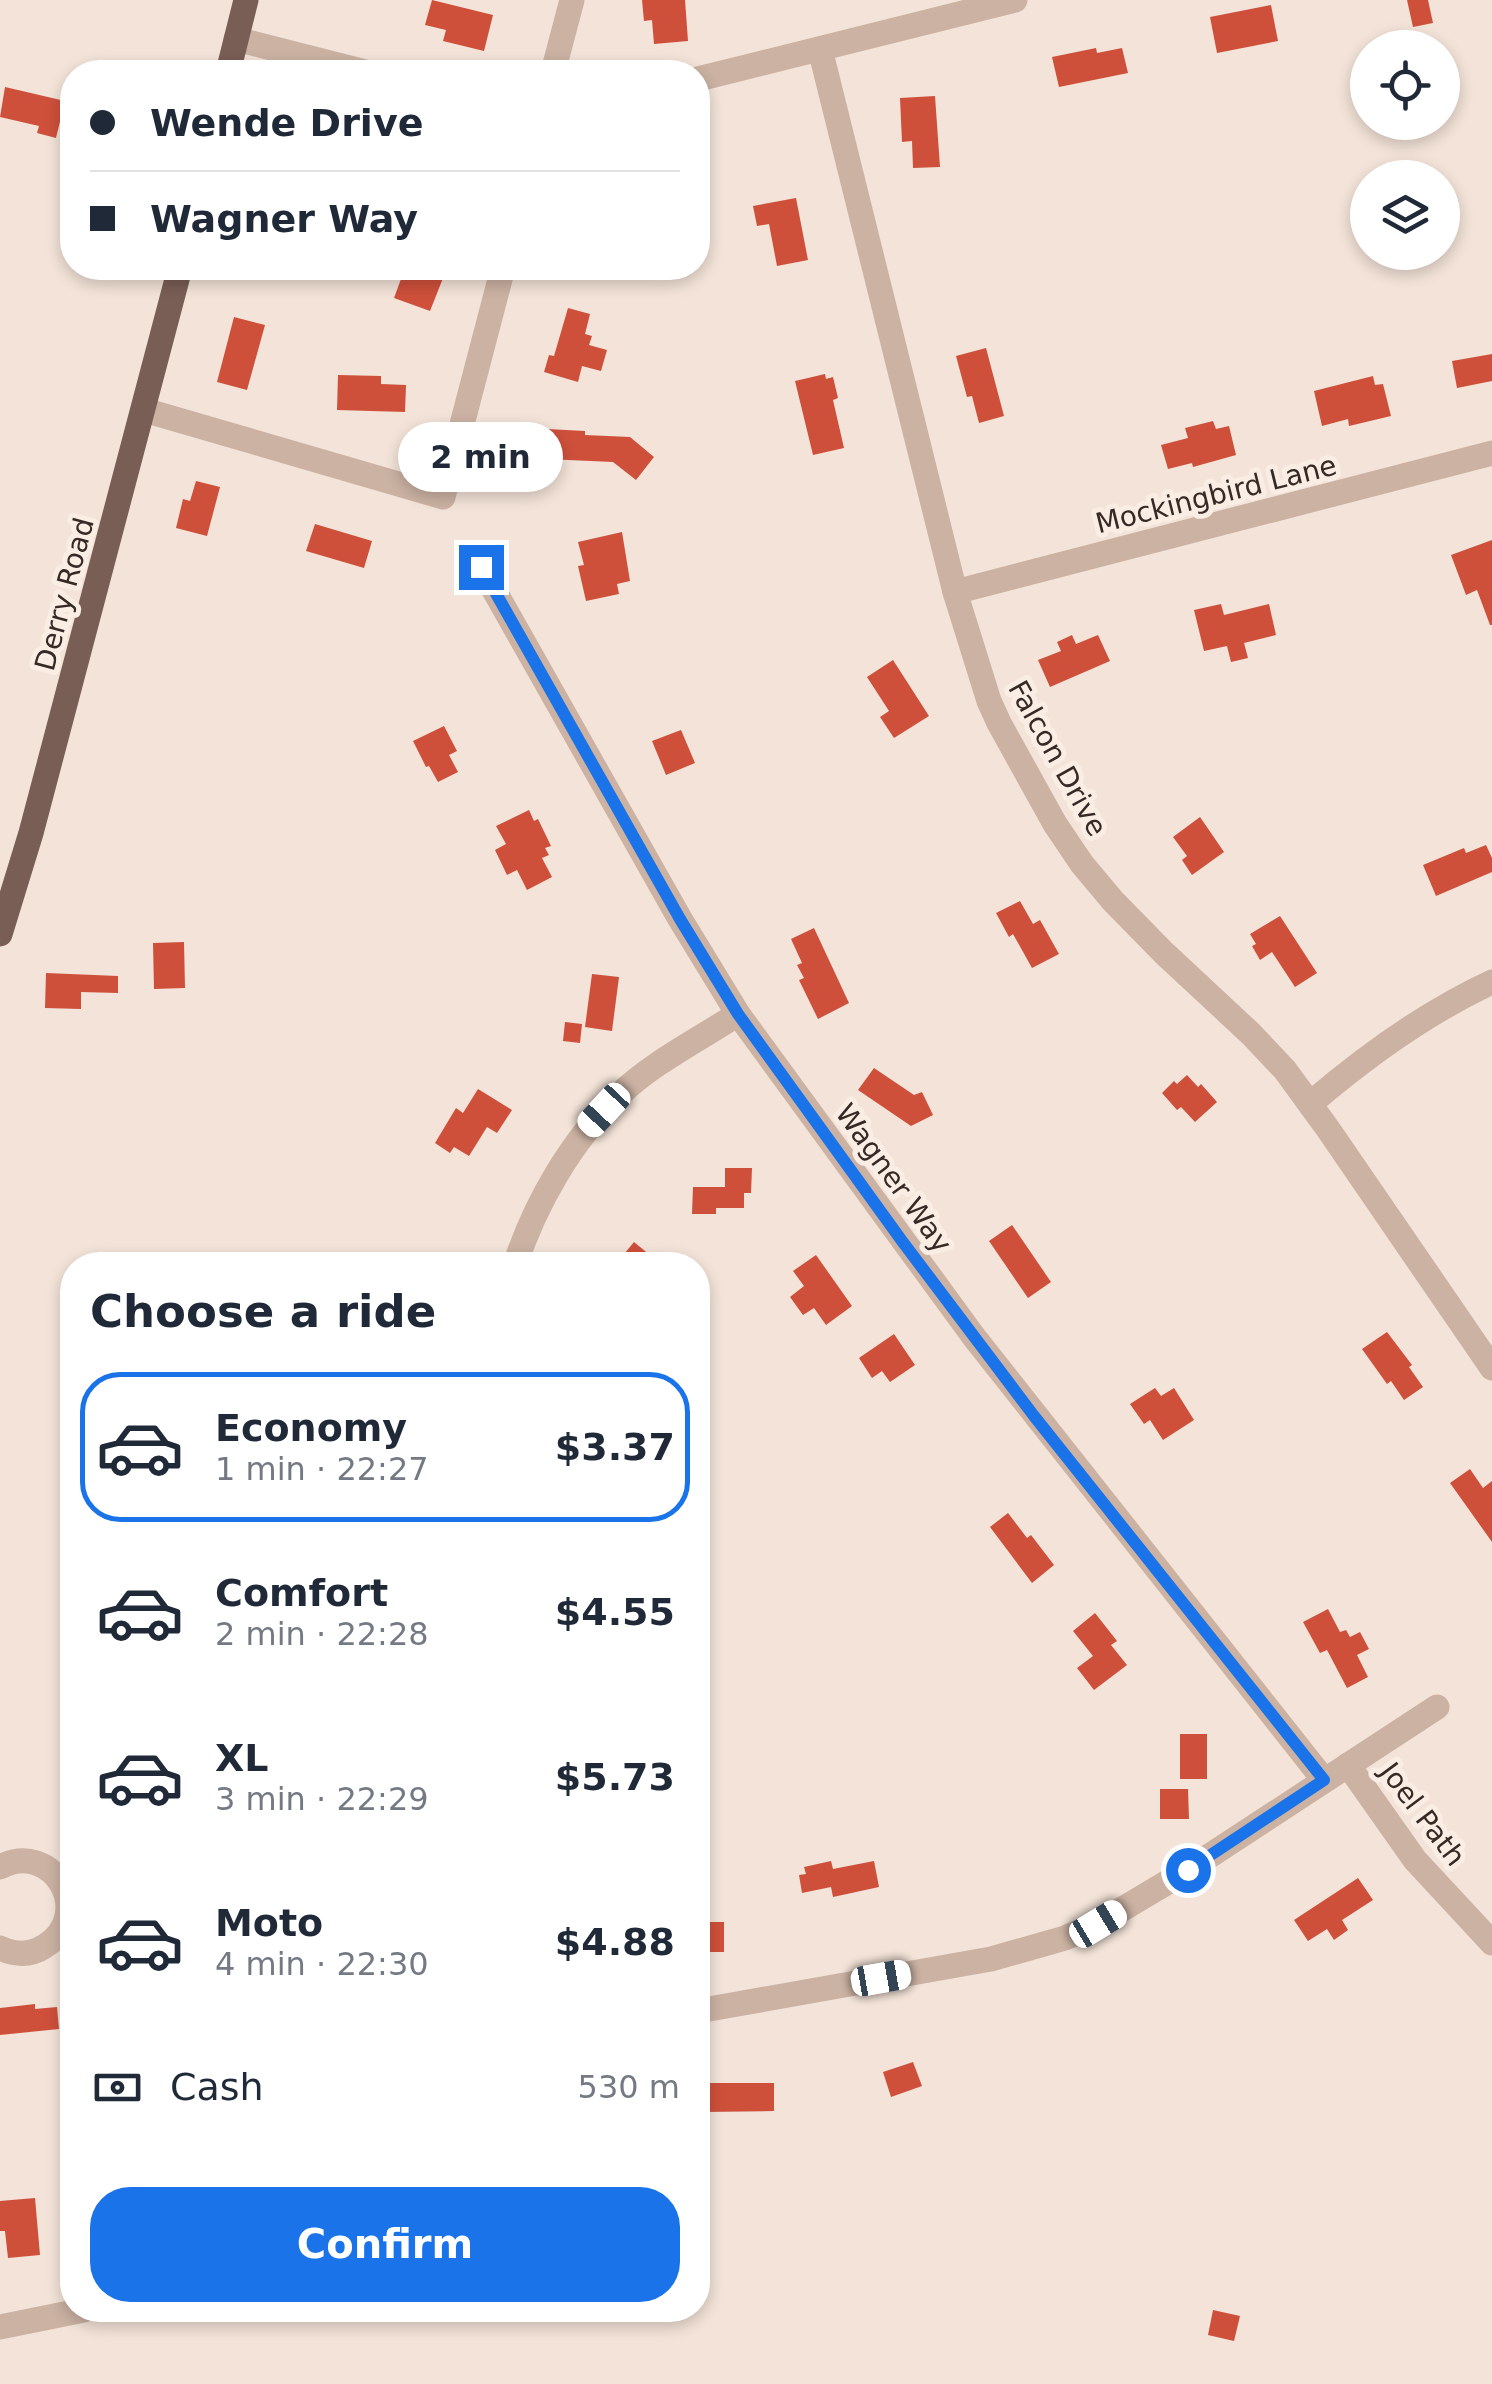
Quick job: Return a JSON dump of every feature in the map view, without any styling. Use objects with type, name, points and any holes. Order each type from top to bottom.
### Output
[{"type":"main road","points":[[231,60],[246,0]]},
{"type":"main road","name":"Derry Road","points":[[0,934],[31,834],[177,280]]},
{"type":"street","points":[[556,60],[572,0]]},
{"type":"street","points":[[710,77],[1015,0]]},
{"type":"street","points":[[236,39],[319,60]]},
{"type":"street","name":"Falcon Drive","points":[[820,49],[955,592],[1000,723],[1055,824],[1082,864],[1164,953],[1285,1070],[1492,1368]]},
{"type":"street","points":[[144,410],[442,497],[500,280]]},
{"type":"street","name":"Mockingbird Lane","points":[[955,592],[1492,454]]},
{"type":"street","name":"Wagner Way","points":[[481,567],[738,1014],[1034,1416],[1324,1780]]},
{"type":"street","points":[[1310,1104],[1385,1043],[1492,982]]},
{"type":"street","points":[[520,1252],[536,1213],[588,1127],[620,1094],[662,1062],[738,1014]]},
{"type":"street","points":[[710,2008],[991,1959],[1065,1938],[1146,1896],[1437,1706]]},
{"type":"street","name":"Joel Path","points":[[1348,1765],[1416,1860],[1492,1943]]},
{"type":"street","points":[[0,1867],[20,1860],[34,1862],[60,1881]]},
{"type":"street","points":[[0,1948],[22,1954],[39,1950],[60,1933]]},
{"type":"street","points":[[0,2327],[60,2315]]},
{"type":"building","points":[[432,0],[493,15],[484,51],[443,41],[446,30],[425,25]]},
{"type":"building","points":[[642,0],[685,0],[688,41],[654,44],[652,20],[644,21]]},
{"type":"building","points":[[1407,0],[1428,0],[1433,23],[1413,27]]},
{"type":"building","points":[[1271,5],[1278,41],[1217,53],[1210,17]]},
{"type":"building","points":[[1096,48],[1097,53],[1122,48],[1128,73],[1059,87],[1052,57]]},
{"type":"building","points":[[5,87],[60,100],[56,138],[37,133],[39,126],[0,117]]},
{"type":"building","points":[[935,96],[940,167],[913,168],[912,141],[902,142],[900,98]]},
{"type":"building","points":[[796,198],[808,260],[777,266],[769,224],[757,226],[753,206]]},
{"type":"building","points":[[401,280],[442,280],[430,311],[394,298]]},
{"type":"building","points":[[568,308],[590,314],[585,334],[592,336],[589,345],[607,350],[601,371],[582,366],[578,382],[544,372],[549,355],[554,356]]},
{"type":"building","points":[[234,317],[265,325],[247,390],[217,382]]},
{"type":"building","points":[[986,348],[1004,416],[979,423],[956,356]]},
{"type":"building","points":[[1492,354],[1492,381],[1457,388],[1452,361]]},
{"type":"building","points":[[825,374],[826,379],[833,377],[838,398],[833,400],[844,448],[813,455],[795,381]]},
{"type":"building","points":[[338,375],[381,376],[381,384],[406,385],[405,412],[337,410]]},
{"type":"building","points":[[1373,376],[1375,385],[1383,384],[1391,416],[1349,426],[1348,419],[1322,426],[1314,391]]},
{"type":"building","points":[[1213,421],[1216,429],[1229,426],[1236,455],[1193,467],[1192,463],[1168,469],[1161,445],[1188,438],[1185,428]]},
{"type":"building","points":[[547,429],[630,437],[654,457],[636,480],[613,462],[546,459]]},
{"type":"building","points":[[196,481],[220,487],[207,536],[176,528],[183,499],[190,501]]},
{"type":"building","points":[[315,524],[372,541],[364,568],[306,551]]},
{"type":"building","points":[[622,532],[630,581],[617,584],[619,594],[586,601],[578,566],[584,565],[578,542]]},
{"type":"building","points":[[1492,540],[1490,625],[1477,590],[1466,595],[1451,555]]},
{"type":"building","points":[[1221,604],[1224,615],[1269,604],[1276,635],[1244,643],[1248,658],[1231,662],[1227,646],[1204,651],[1194,610]]},
{"type":"building","points":[[1072,635],[1076,644],[1098,635],[1110,661],[1050,687],[1038,660],[1061,651],[1057,642]]},
{"type":"building","points":[[893,660],[929,716],[894,738],[880,717],[889,711],[867,677]]},
{"type":"building","points":[[444,726],[457,751],[449,755],[458,772],[438,782],[413,741]]},
{"type":"building","points":[[681,730],[695,763],[666,775],[652,741]]},
{"type":"building","points":[[529,810],[551,846],[545,848],[549,855],[542,858],[552,877],[527,890],[517,870],[507,875],[495,850],[506,844],[496,826]]},
{"type":"building","points":[[1200,817],[1224,852],[1192,875],[1182,860],[1187,856],[1173,837]]},
{"type":"building","points":[[1486,845],[1492,858],[1492,872],[1436,896],[1423,865],[1464,848],[1466,853]]},
{"type":"building","points":[[1020,901],[1033,924],[1040,920],[1059,954],[1032,968],[996,913]]},
{"type":"building","points":[[1280,916],[1317,973],[1295,987],[1272,952],[1260,960],[1252,946],[1256,944],[1250,934]]},
{"type":"building","points":[[814,928],[849,1003],[818,1019],[799,980],[804,978],[797,965],[802,963],[791,939]]},
{"type":"building","points":[[184,942],[185,988],[154,989],[153,943]]},
{"type":"building","points":[[46,973],[118,976],[118,993],[81,992],[81,1009],[45,1008]]},
{"type":"building","points":[[592,974],[619,977],[612,1031],[585,1027]]},
{"type":"building","points":[[565,1022],[582,1024],[580,1043],[563,1041]]},
{"type":"building","points":[[874,1068],[914,1095],[922,1092],[933,1115],[911,1126],[858,1090]]},
{"type":"building","points":[[1187,1075],[1217,1102],[1195,1122],[1162,1093]]},
{"type":"building","points":[[478,1089],[512,1110],[497,1133],[487,1127],[469,1156],[454,1147],[450,1153],[435,1143],[456,1108],[463,1113]]},
{"type":"building","points":[[725,1168],[752,1168],[751,1193],[744,1193],[744,1208],[716,1208],[716,1214],[692,1214],[693,1187],[725,1187]]},
{"type":"building","points":[[1012,1225],[1051,1282],[1028,1298],[989,1241]]},
{"type":"building","points":[[634,1242],[646,1252],[626,1252]]},
{"type":"building","points":[[816,1255],[852,1306],[826,1325],[814,1308],[803,1315],[790,1297],[804,1286],[793,1271]]},
{"type":"building","points":[[1387,1332],[1423,1387],[1404,1400],[1362,1349]]},
{"type":"building","points":[[894,1334],[915,1365],[890,1382],[882,1371],[872,1378],[859,1358]]},
{"type":"building","points":[[1155,1388],[1161,1396],[1174,1388],[1194,1420],[1163,1440],[1150,1420],[1144,1424],[1130,1404]]},
{"type":"building","points":[[1470,1469],[1483,1488],[1492,1481],[1492,1542],[1450,1483]]},
{"type":"building","points":[[1008,1513],[1054,1565],[1032,1583],[990,1527]]},
{"type":"building","points":[[1328,1609],[1340,1632],[1346,1630],[1350,1637],[1360,1632],[1369,1649],[1357,1655],[1368,1677],[1347,1688],[1327,1650],[1320,1653],[1303,1622]]},
{"type":"building","points":[[1095,1613],[1117,1641],[1111,1645],[1127,1665],[1094,1690],[1077,1668],[1093,1656],[1073,1631]]},
{"type":"building","points":[[1180,1734],[1207,1734],[1207,1779],[1180,1779]]},
{"type":"building","points":[[1160,1789],[1188,1789],[1189,1819],[1160,1819]]},
{"type":"building","points":[[831,1861],[833,1869],[874,1861],[879,1887],[833,1897],[831,1887],[802,1893],[799,1875],[806,1874],[804,1867]]},
{"type":"building","points":[[1358,1878],[1373,1900],[1342,1920],[1348,1930],[1334,1940],[1327,1929],[1308,1941],[1294,1920]]},
{"type":"building","points":[[710,1922],[724,1922],[724,1952],[710,1952]]},
{"type":"building","points":[[35,2004],[35,2009],[57,2007],[59,2029],[0,2035],[0,2008]]},
{"type":"building","points":[[913,2062],[922,2086],[891,2097],[883,2072]]},
{"type":"building","points":[[710,2083],[774,2083],[774,2111],[710,2112]]},
{"type":"building","points":[[35,2198],[40,2255],[8,2258],[5,2231],[0,2231],[0,2201]]},
{"type":"building","points":[[1213,2310],[1240,2316],[1234,2341],[1208,2335]]},
{"type":"route","points":[[481,567],[738,1014],[1034,1416],[1324,1780],[1188,1870]]}]
